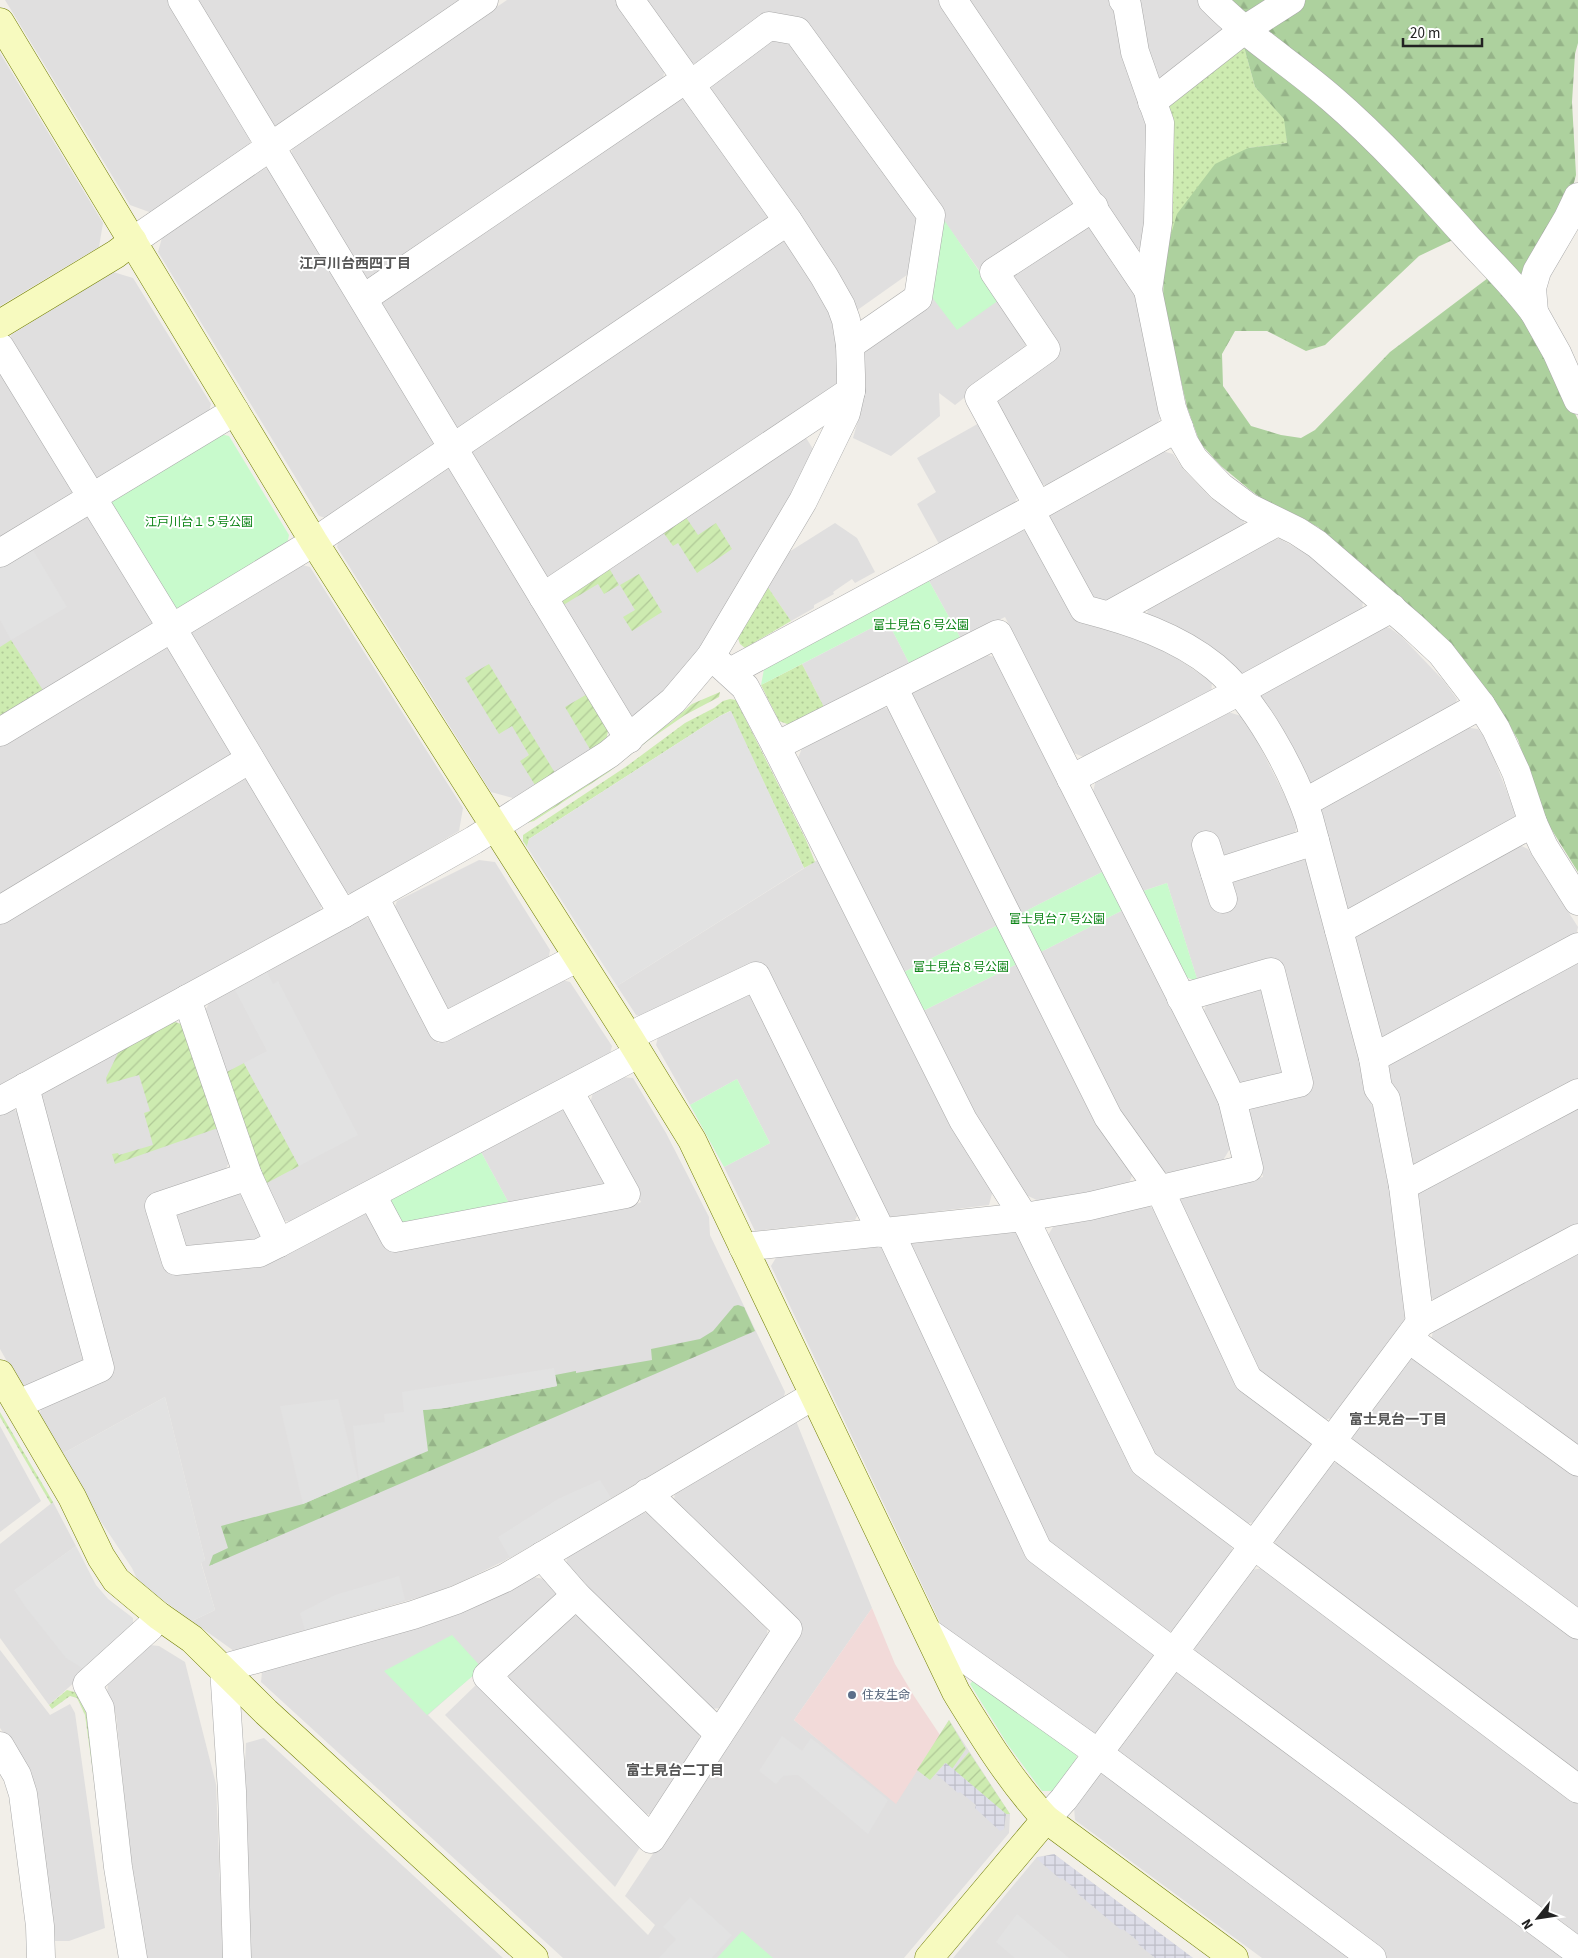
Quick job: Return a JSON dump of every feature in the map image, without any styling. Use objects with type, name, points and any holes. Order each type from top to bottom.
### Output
[{"type":"street","points":[[182,0],[629,738]]},
{"type":"street","points":[[0,324],[116,254],[484,0]]},
{"type":"street","points":[[630,0],[788,221],[824,276],[838,300],[846,320],[850,345],[851,391],[846,413],[721,664]]},
{"type":"street","points":[[953,0],[1094,207],[1148,290]]},
{"type":"street","points":[[1123,0],[1127,5],[1135,52],[1160,123],[1158,223],[1148,290],[1165,376],[1184,442],[1194,459],[1222,487],[1248,507],[1317,544],[1441,653],[1481,705],[1496,729],[1516,772],[1533,823],[1544,847],[1578,901]]},
{"type":"street","points":[[1212,0],[1244,30],[1303,73],[1340,106],[1426,190],[1519,292],[1534,312],[1557,353],[1578,400]]},
{"type":"street","points":[[1152,102],[1244,30],[1291,0]]},
{"type":"street","points":[[0,22],[314,542],[692,1140],[956,1692],[972,1719],[1023,1793],[1046,1819],[1234,1958]]},
{"type":"street","points":[[364,298],[769,26],[797,31],[931,215],[918,298],[850,345]]},
{"type":"street","points":[[1534,312],[1532,288],[1537,271],[1568,218],[1578,196]]},
{"type":"street","points":[[1094,207],[994,272],[1046,349],[979,397],[1084,608],[1162,634],[1216,668],[1258,717],[1270,737],[1304,803],[1373,1058],[1378,1088],[1386,1099],[1403,1186],[1415,1331],[1578,1462]]},
{"type":"street","points":[[0,732],[314,542],[788,221]]},
{"type":"street","points":[[0,347],[172,628],[343,914]]},
{"type":"street","points":[[543,597],[851,391]]},
{"type":"street","points":[[0,553],[235,411]]},
{"type":"street","points":[[0,1100],[374,897],[495,828],[609,754],[721,664],[1034,508],[1179,427]]},
{"type":"street","points":[[1109,615],[1277,522]]},
{"type":"street","points":[[1071,779],[1238,692],[1392,608]]},
{"type":"street","points":[[743,1247],[1024,1217],[1090,1206],[1249,1168],[1232,1100],[998,634],[776,746]]},
{"type":"street","points":[[721,664],[745,687],[963,1120],[1024,1217],[1144,1463],[1578,1788]]},
{"type":"street","points":[[893,687],[1108,1117],[1160,1190],[1248,1379],[1578,1625]]},
{"type":"street","points":[[1304,803],[1481,705]]},
{"type":"street","points":[[0,910],[250,759]]},
{"type":"street","points":[[1339,930],[1533,823]]},
{"type":"street","points":[[1215,873],[1315,841]]},
{"type":"street","points":[[1206,845],[1222,899]]},
{"type":"street","points":[[374,897],[442,1028],[577,958]]},
{"type":"street","points":[[1373,1058],[1578,947]]},
{"type":"street","points":[[1181,998],[1271,972],[1300,1083],[1232,1100]]},
{"type":"street","points":[[248,1176],[159,1206],[176,1261],[259,1252],[280,1243],[570,1091],[634,1047],[642,1030],[756,976],[886,1232],[1038,1550],[1578,1952]]},
{"type":"street","points":[[186,999],[248,1176],[280,1243]]},
{"type":"street","points":[[18,1404],[100,1368],[25,1087]]},
{"type":"street","points":[[372,1195],[396,1238],[626,1194],[570,1091]]},
{"type":"street","points":[[1403,1186],[1578,1093]]},
{"type":"street","points":[[930,1958],[1046,1819],[1098,1753],[1415,1331],[1578,1238]]},
{"type":"street","points":[[0,1374],[72,1497],[110,1570],[133,1595],[192,1639],[224,1668],[266,1712],[534,1958]]},
{"type":"street","points":[[224,1668],[430,1609],[505,1578],[813,1396]]},
{"type":"street","points":[[576,1595],[487,1676],[651,1839],[788,1629],[647,1494]]},
{"type":"street","points":[[542,1556],[576,1595],[719,1734]]},
{"type":"street","points":[[133,1958],[118,1867],[100,1708],[86,1684],[150,1627],[159,1616]]},
{"type":"street","points":[[929,1633],[1098,1753],[1372,1958]]},
{"type":"street","points":[[224,1668],[232,1791],[237,1958]]},
{"type":"street","points":[[4,1759],[23,1794],[40,1926],[41,1958]]},
{"type":"shaded area","points":[[5,0],[174,0],[253,130],[249,146],[152,213],[130,205]]},
{"type":"shaded area","points":[[193,0],[465,0],[279,126],[264,123]]},
{"type":"shaded area","points":[[507,0],[618,0],[665,66],[662,86],[374,282],[359,278],[289,161],[293,146]]},
{"type":"shaded area","points":[[645,0],[940,0],[1073,197],[1072,210],[979,270],[804,24],[703,65],[691,63]]},
{"type":"shaded area","points":[[968,0],[1114,0],[1151,125],[1148,243],[1136,250]]},
{"type":"shaded area","points":[[1135,0],[1200,0],[1230,32],[1155,84]]},
{"type":"shaded area","points":[[773,36],[793,39],[922,218],[914,270],[856,311],[711,91],[712,80]]},
{"type":"shaded area","points":[[0,53],[103,223],[99,247],[0,306]]},
{"type":"shaded area","points":[[673,97],[687,100],[768,212],[765,227],[465,430],[449,428],[377,307],[380,296]]},
{"type":"shaded area","points":[[261,167],[276,171],[437,437],[432,453],[332,520],[319,516],[158,252],[163,234]]},
{"type":"shaded area","points":[[1081,225],[1093,228],[1134,288],[1160,418],[1155,428],[1049,486],[1034,482],[992,406],[996,395],[1058,352],[1010,282],[1012,270]]},
{"type":"shaded area","points":[[774,240],[790,243],[822,292],[836,326],[840,381],[832,393],[556,580],[539,578],[470,459],[474,444]]},
{"type":"shaded area","points":[[113,272],[133,278],[211,404],[207,419],[104,482],[90,478],[10,348],[11,335]]},
{"type":"shaded area","points":[[928,292],[999,300],[1026,337],[1025,350],[955,405],[939,393],[940,416],[891,456],[853,438],[861,410],[861,348]]},
{"type":"shaded area","points":[[0,365],[75,487],[73,501],[0,545]]},
{"type":"shaded area","points":[[981,422],[1020,492],[1014,504],[939,544],[917,504],[936,492],[917,458]]},
{"type":"shaded area","points":[[803,433],[818,457],[713,631],[686,669],[637,717],[622,713],[559,608],[562,593]]},
{"type":"shaded area","points":[[1162,451],[1173,454],[1183,469],[1212,499],[1244,519],[1244,532],[1112,604],[1086,599],[1047,524],[1049,513]]},
{"type":"shaded area","points":[[440,466],[458,469],[589,693],[595,749],[513,798],[491,792],[337,547],[341,533]]},
{"type":"shaded area","points":[[80,515],[95,520],[153,617],[151,631],[0,723],[0,563]]},
{"type":"shaded area","points":[[835,523],[857,538],[875,572],[855,583],[852,579],[833,592],[834,594],[814,605],[814,608],[791,621],[767,586],[789,552]]},
{"type":"shaded area","points":[[1019,529],[1033,533],[1112,628],[1172,655],[1212,682],[1211,695],[1086,758],[1074,753],[1005,617],[961,639],[928,579]]},
{"type":"shaded area","points":[[1280,539],[1307,554],[1363,600],[1362,613],[1248,677],[1237,674],[1147,617],[1148,605],[1268,540]]},
{"type":"shaded area","points":[[30,545],[67,607],[11,640],[0,620],[0,563]]},
{"type":"shaded area","points":[[295,563],[310,567],[463,808],[459,831],[352,894],[337,890],[187,642],[191,625]]},
{"type":"shaded area","points":[[887,620],[910,665],[825,709],[802,664]]},
{"type":"shaded area","points":[[1378,625],[1390,628],[1402,637],[1443,680],[1457,699],[1454,711],[1315,786],[1305,782],[1258,701],[1264,687]]},
{"type":"shaded area","points":[[158,645],[174,649],[232,747],[229,762],[0,900],[0,741]]},
{"type":"shaded area","points":[[984,654],[1000,659],[1106,870],[1018,915],[910,699],[912,691]]},
{"type":"shaded area","points":[[880,706],[893,710],[1000,924],[904,972],[798,758],[803,746]]},
{"type":"shaded area","points":[[731,711],[804,868],[617,986],[527,847],[529,839],[720,716]]},
{"type":"shaded area","points":[[1228,712],[1245,717],[1289,804],[1298,826],[1292,838],[1229,858],[1218,851],[1229,888],[1235,875],[1297,856],[1310,863],[1372,1106],[1378,1104],[1409,1309],[1405,1321],[1333,1418],[1321,1420],[1255,1371],[1177,1207],[1182,1197],[1263,1177],[1249,1113],[1253,1105],[1311,1091],[1277,959],[1198,982],[1167,883],[1143,891],[1093,792],[1096,779]]},
{"type":"shaded area","points":[[1463,727],[1478,729],[1487,741],[1516,815],[1511,827],[1355,912],[1344,909],[1318,814],[1323,803]]},
{"type":"shaded area","points":[[234,777],[252,780],[324,897],[319,914],[0,1088],[0,920]]},
{"type":"shaded area","points":[[1517,844],[1528,849],[1578,927],[1575,939],[1388,1039],[1377,1035],[1354,942],[1357,932]]},
{"type":"shaded area","points":[[819,859],[993,1190],[989,1205],[891,1217],[883,1212],[760,963],[647,1018],[636,1015],[617,986]]},
{"type":"shaded area","points":[[479,860],[495,862],[550,950],[548,962],[454,1012],[441,1007],[393,912],[397,901]]},
{"type":"shaded area","points":[[1125,909],[1214,1086],[1231,1147],[1222,1162],[1173,1175],[1158,1170],[1116,1111],[1037,954]]},
{"type":"shaded area","points":[[362,917],[375,920],[438,1043],[558,979],[570,982],[612,1046],[609,1058],[291,1222],[282,1220],[263,1185],[204,1013],[210,1001]]},
{"type":"shaded area","points":[[1578,959],[1578,1083],[1419,1170],[1408,1165],[1386,1067],[1392,1059]]},
{"type":"shaded area","points":[[1019,963],[1134,1170],[1128,1186],[1041,1202],[1026,1195],[974,1114],[923,1011]]},
{"type":"shaded area","points":[[266,970],[273,984],[278,981],[358,1135],[299,1166],[244,1063],[267,1051],[234,988]]},
{"type":"shaded area","points":[[1254,987],[1266,993],[1285,1066],[1279,1078],[1248,1087],[1236,1081],[1203,1013],[1208,1000]]},
{"type":"shaded area","points":[[743,993],[753,996],[861,1209],[855,1220],[755,1231],[724,1167],[770,1143],[737,1079],[690,1105],[656,1045],[659,1033]]},
{"type":"shaded area","points":[[172,1021],[184,1025],[230,1160],[225,1171],[148,1199],[168,1272],[264,1262],[361,1212],[371,1216],[387,1248],[630,1207],[641,1202],[590,1104],[593,1092],[621,1077],[633,1078],[666,1133],[709,1217],[710,1235],[785,1392],[784,1397],[504,1561],[461,1582],[434,1593],[234,1651],[192,1621],[215,1610],[201,1562],[205,1560],[165,1397],[62,1454],[39,1415],[43,1403],[112,1372],[39,1104],[43,1091]]},
{"type":"shaded area","points":[[1578,1105],[1578,1223],[1575,1228],[1438,1301],[1427,1296],[1413,1201],[1418,1189]]},
{"type":"shaded area","points":[[10,1108],[23,1114],[88,1356],[83,1365],[32,1388],[20,1384],[0,1349],[0,1113]]},
{"type":"shaded area","points":[[559,1109],[573,1113],[608,1180],[601,1192],[511,1207],[481,1152]]},
{"type":"shaded area","points":[[231,1190],[244,1196],[261,1232],[257,1244],[189,1251],[182,1245],[174,1217],[181,1207]]},
{"type":"shaded area","points":[[1149,1206],[1159,1212],[1241,1385],[1310,1435],[1313,1447],[1256,1522],[1243,1524],[1154,1455],[1048,1235],[1053,1227]]},
{"type":"shaded area","points":[[1013,1231],[1022,1236],[1137,1472],[1230,1541],[1233,1554],[1177,1630],[1166,1632],[1047,1545],[907,1251],[913,1240]]},
{"type":"shaded area","points":[[876,1244],[888,1250],[1031,1556],[1154,1648],[1157,1657],[1099,1734],[1086,1735],[943,1629],[771,1266],[777,1256]]},
{"type":"shaded area","points":[[1577,1253],[1578,1451],[1431,1343],[1433,1330]]},
{"type":"shaded area","points":[[1420,1356],[1578,1472],[1578,1613],[1353,1445],[1352,1432],[1409,1358]]},
{"type":"shaded area","points":[[554,1368],[557,1386],[445,1408],[423,1410],[428,1451],[359,1480],[353,1426],[385,1422],[384,1414],[404,1412],[402,1392]]},
{"type":"shaded area","points":[[165,1397],[205,1560],[201,1563],[215,1610],[192,1621],[139,1583],[132,1568],[92,1508],[62,1454]]},
{"type":"shaded area","points":[[338,1399],[358,1480],[303,1504],[280,1406]]},
{"type":"shaded area","points":[[796,1421],[872,1608],[794,1720],[896,1803],[949,1720],[1010,1814],[1009,1833],[904,1958],[563,1958],[261,1682],[262,1672],[360,1643],[533,1577],[544,1579],[557,1591],[556,1602],[428,1715],[648,1935],[655,1925],[625,1896],[802,1629],[674,1502],[675,1490]]},
{"type":"shaded area","points":[[0,1426],[41,1501],[0,1532]]},
{"type":"shaded area","points":[[1344,1462],[1578,1636],[1578,1773],[1277,1549],[1274,1539],[1331,1463]]},
{"type":"shaded area","points":[[600,1480],[611,1498],[510,1558],[498,1537],[558,1499]]},
{"type":"shaded area","points":[[53,1502],[76,1546],[15,1590],[87,1671],[49,1705],[0,1638],[0,1544]]},
{"type":"shaded area","points":[[638,1512],[650,1513],[767,1629],[768,1641],[722,1708],[710,1709],[566,1568],[567,1556]]},
{"type":"shaded area","points":[[76,1546],[96,1585],[108,1599],[133,1618],[133,1630],[87,1671],[66,1658],[14,1590]]},
{"type":"shaded area","points":[[1264,1568],[1578,1804],[1578,1941],[1196,1657],[1194,1644],[1251,1570]]},
{"type":"shaded area","points":[[399,1576],[405,1600],[305,1630],[300,1613],[335,1595]]},
{"type":"shaded area","points":[[872,1608],[895,1664],[940,1735],[896,1804],[794,1720]]},
{"type":"shaded area","points":[[582,1615],[699,1734],[701,1746],[655,1813],[644,1815],[508,1681],[509,1670],[571,1616]]},
{"type":"shaded area","points":[[150,1645],[159,1646],[185,1662],[216,1784],[223,1958],[143,1958],[116,1715],[107,1696],[108,1681]]},
{"type":"shaded area","points":[[0,1650],[50,1715],[70,1704],[75,1713],[105,1928],[69,1941],[55,1941],[28,1768],[0,1728]]},
{"type":"shaded area","points":[[1183,1670],[1568,1958],[1385,1958],[1119,1760],[1117,1747],[1174,1671]]},
{"type":"shaded area","points":[[479,1682],[642,1844],[615,1887],[445,1715]]},
{"type":"shaded area","points":[[782,1736],[802,1751],[811,1738],[888,1800],[868,1834],[798,1775],[783,1776],[776,1784],[759,1771]]},
{"type":"shaded area","points":[[264,1738],[503,1958],[250,1958],[244,1785],[246,1743]]},
{"type":"shaded area","points":[[946,1763],[1006,1814],[1004,1829],[1000,1831],[975,1808],[976,1805],[960,1792],[958,1793],[936,1774]]},
{"type":"shaded area","points":[[1109,1773],[1355,1958],[1262,1958],[1075,1820],[1074,1807],[1096,1775]]},
{"type":"shaded area","points":[[1054,1854],[1193,1958],[953,1958],[1037,1857]]},
{"type":"shaded area","points":[[1054,1854],[1193,1958],[1155,1958],[1138,1944],[1139,1942],[1123,1929],[1121,1930],[1077,1893],[1078,1891],[1062,1878],[1060,1879],[1036,1858]]},
{"type":"shaded area","points":[[690,1897],[732,1935],[712,1958],[659,1958],[676,1939],[663,1927]]},
{"type":"shaded area","points":[[1017,1914],[1069,1958],[1015,1958],[996,1942]]},
{"type":"green space","points":[[1222,0],[1273,0],[1240,20]]},
{"type":"green space","points":[[1306,0],[1578,0],[1578,43],[1575,54],[1572,102],[1576,175],[1569,201],[1527,285],[1254,31]]},
{"type":"green space","points":[[1243,43],[1255,87],[1285,119],[1287,143],[1248,148],[1164,258],[1163,102]]},
{"type":"green space","points":[[1243,43],[1286,68],[1461,236],[1419,256],[1325,345],[1306,351],[1267,331],[1235,331],[1222,354],[1223,386],[1251,426],[1281,435],[1301,438],[1315,430],[1390,352],[1492,275],[1540,338],[1578,420],[1578,872],[1550,827],[1540,805],[1518,740],[1504,716],[1454,651],[1318,527],[1264,500],[1221,466],[1200,443],[1187,407],[1163,301],[1164,258],[1177,214],[1215,164],[1248,148],[1287,143],[1284,119],[1255,87]]},
{"type":"green space","points":[[942,217],[999,300],[957,330],[928,292]]},
{"type":"green space","name":"江戸川台１５号公園","points":[[216,433],[229,436],[289,535],[286,549],[184,611],[166,607],[109,512],[113,495]]},
{"type":"green space","points":[[683,513],[698,535],[716,523],[732,549],[697,573],[678,543],[673,546],[660,528]]},
{"type":"green space","points":[[606,563],[619,585],[604,594],[598,584],[560,607],[562,593]]},
{"type":"green space","points":[[639,574],[662,612],[632,631],[623,617],[635,610],[620,585]]},
{"type":"green space","name":"富士見台６号公園","points":[[928,579],[961,639],[910,665],[887,620],[761,685],[764,669]]},
{"type":"green space","points":[[767,586],[791,621],[745,648],[740,644],[738,638]]},
{"type":"green space","points":[[11,640],[46,695],[0,723],[0,647]]},
{"type":"green space","points":[[489,664],[555,773],[535,785],[520,761],[529,755],[512,726],[499,734],[465,678]]},
{"type":"green space","points":[[802,664],[825,709],[793,726],[779,721],[761,685]]},
{"type":"green space","points":[[720,692],[719,697],[685,715],[649,740],[609,772],[534,821],[523,824],[619,759],[671,722],[692,704]]},
{"type":"green space","points":[[589,693],[609,726],[606,741],[591,751],[565,707]]},
{"type":"green space","points":[[736,700],[806,840],[815,862],[804,868],[730,711],[529,839],[527,847],[523,841],[523,835],[627,766],[685,723],[714,708],[723,701]]},
{"type":"green space","name":"富士見台７号公園","points":[[1106,870],[1125,909],[1037,954],[1018,915]]},
{"type":"green space","points":[[1167,883],[1198,982],[1186,977],[1143,891]]},
{"type":"green space","name":"富士見台８号公園","points":[[1000,924],[1019,963],[923,1011],[904,972]]},
{"type":"green space","points":[[172,1021],[184,1025],[218,1128],[115,1164],[112,1154],[118,1153],[119,1155],[153,1145],[144,1113],[150,1111],[139,1075],[107,1084],[106,1078],[120,1049]]},
{"type":"green space","points":[[244,1063],[299,1166],[263,1185],[225,1073]]},
{"type":"green space","points":[[737,1079],[770,1143],[724,1167],[690,1105]]},
{"type":"green space","points":[[481,1152],[511,1207],[405,1225],[396,1220],[389,1208],[392,1197]]},
{"type":"green space","points":[[734,1306],[744,1307],[755,1331],[209,1566],[213,1555],[228,1548],[221,1526],[303,1504],[359,1480],[423,1410],[445,1408],[557,1386],[555,1375],[652,1360],[651,1349],[700,1339],[713,1331]]},
{"type":"green space","points":[[0,1412],[53,1502],[51,1504],[0,1417]]},
{"type":"green space","points":[[452,1635],[482,1668],[427,1715],[384,1671]]},
{"type":"green space","points":[[978,1675],[1076,1749],[1077,1761],[1055,1791],[1042,1791],[1008,1745],[970,1684]]},
{"type":"green space","points":[[67,1690],[78,1693],[86,1705],[116,1940],[85,1715],[77,1698],[70,1696],[52,1709],[49,1705]]},
{"type":"green space","points":[[949,1720],[966,1749],[952,1769],[945,1763],[930,1780],[917,1770]]},
{"type":"green space","points":[[969,1752],[1010,1814],[1006,1814],[954,1770]]},
{"type":"green space","points":[[742,1931],[773,1958],[717,1958]]},
{"type":"place","name":"住友生命","points":[[852,1695]]},
{"type":"district","name":"江戸川台西四丁目","points":[[355,263]]},
{"type":"district","name":"富士見台一丁目","points":[[1398,1419]]},
{"type":"district","name":"富士見台二丁目","points":[[675,1770]]}]
